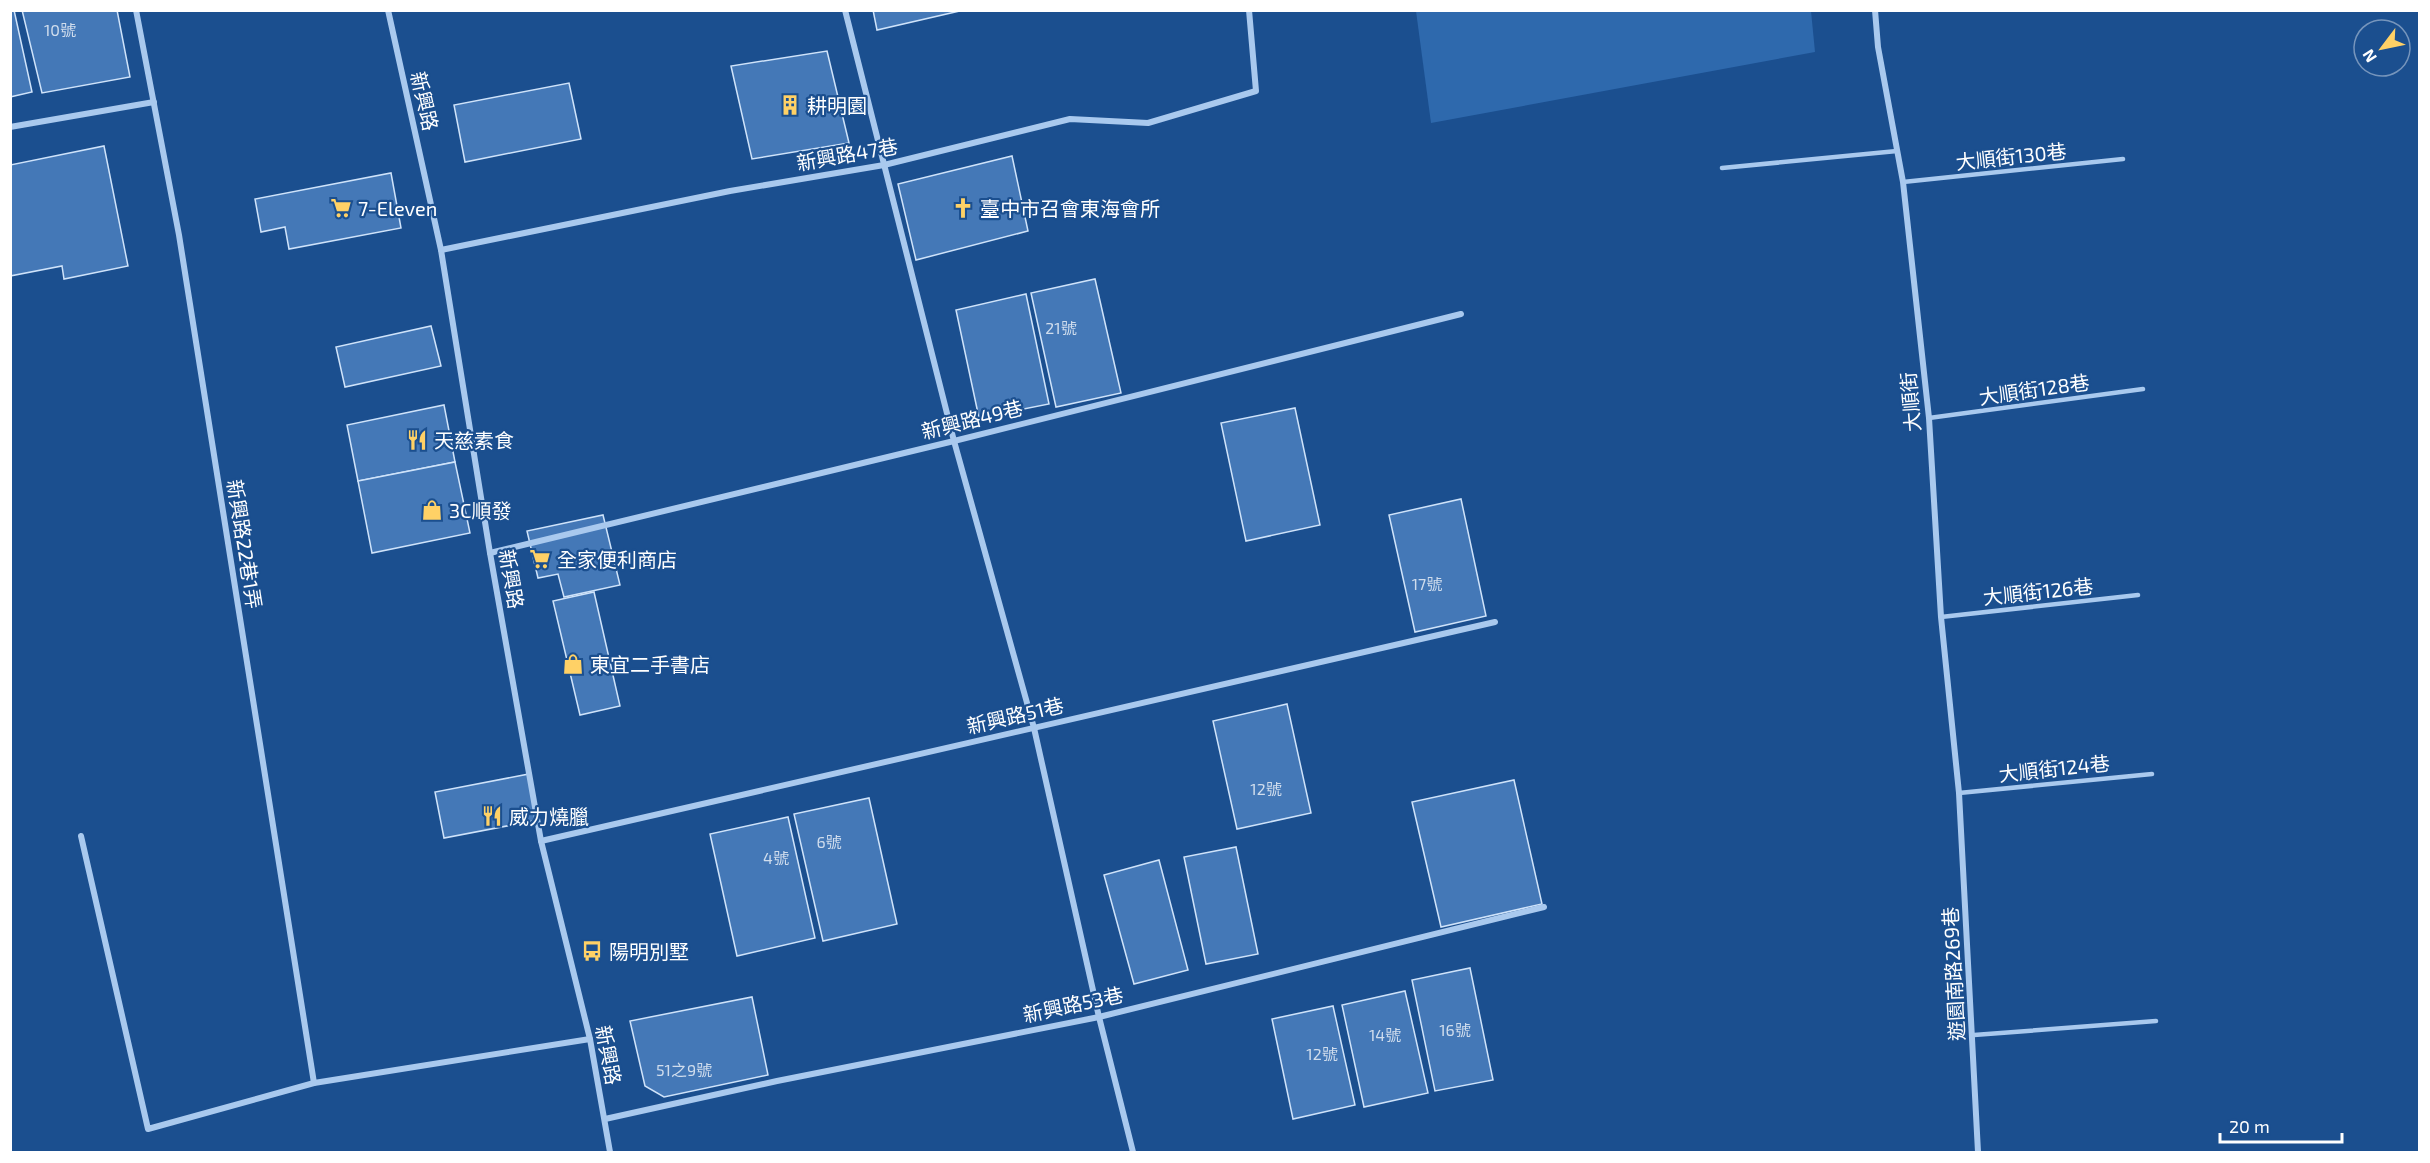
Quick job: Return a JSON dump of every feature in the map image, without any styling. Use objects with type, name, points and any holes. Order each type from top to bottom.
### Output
[{"type":"street","name":"新興路22巷1弄","points":[[136,10],[179,235],[314,1083]]},
{"type":"street","name":"新興路","points":[[388,10],[441,250],[490,553],[541,841],[590,1039],[610,1152]]},
{"type":"street","points":[[845,10],[954,441],[1034,728],[1099,1017],[1133,1152]]},
{"type":"street","name":"新興路47巷","points":[[441,250],[730,191],[884,165],[1070,119],[1148,123],[1256,91],[1249,10]]},
{"type":"street","name":"大順街","points":[[1875,10],[1903,182],[1929,418],[1941,617],[1959,793]]},
{"type":"street","points":[[10,127],[154,102]]},
{"type":"street","name":"新興路49巷","points":[[490,553],[954,441],[1461,314]]},
{"type":"street","name":"新興路51巷","points":[[541,841],[1495,622]]},
{"type":"street","name":"遊園南路269巷","points":[[1959,793],[1974,1035],[1978,1152]]},
{"type":"street","points":[[81,836],[148,1129],[314,1083],[590,1039]]},
{"type":"street","name":"新興路53巷","points":[[605,1119],[789,1079],[1099,1017],[1544,907]]},
{"type":"lane","points":[[1722,168],[1897,151]]},
{"type":"lane","name":"大順街130巷","points":[[1903,182],[2123,159]]},
{"type":"lane","name":"大順街128巷","points":[[1929,418],[2144,389]]},
{"type":"lane","name":"大順街126巷","points":[[1941,617],[2138,595]]},
{"type":"lane","name":"大順街124巷","points":[[1959,793],[2152,774]]},
{"type":"lane","points":[[1974,1035],[2156,1021]]},
{"type":"shaded area","points":[[1416,11],[1811,11],[1815,52],[1431,123]]},
{"type":"building","points":[[10,10],[14,10],[32,92],[10,97]]},
{"type":"building","points":[[22,10],[117,10],[130,77],[42,93]]},
{"type":"building","points":[[873,10],[964,10],[877,30]]},
{"type":"building","name":"耕明園","points":[[827,51],[849,143],[752,159],[731,66]]},
{"type":"building","points":[[569,83],[581,139],[465,162],[454,105]]},
{"type":"building","points":[[104,146],[128,266],[64,279],[62,266],[10,276],[10,165]]},
{"type":"building","name":"臺中市召會東海會所","points":[[1012,156],[1028,231],[916,260],[898,184]]},
{"type":"building","points":[[391,173],[401,228],[289,249],[285,227],[261,232],[255,199]]},
{"type":"building","points":[[1095,279],[1121,393],[1056,407],[1031,293]]},
{"type":"building","points":[[1026,294],[1049,404],[979,418],[956,310]]},
{"type":"building","points":[[431,326],[441,366],[345,387],[336,347]]},
{"type":"building","points":[[444,405],[455,462],[358,481],[347,425]]},
{"type":"building","points":[[1295,408],[1320,525],[1246,541],[1221,423]]},
{"type":"building","points":[[455,462],[470,533],[372,553],[358,481]]},
{"type":"building","points":[[1461,499],[1486,616],[1415,632],[1389,515]]},
{"type":"building","points":[[603,515],[620,585],[564,597],[558,574],[538,578],[527,531]]},
{"type":"building","points":[[594,592],[620,706],[580,715],[553,601]]},
{"type":"building","points":[[1287,704],[1311,813],[1237,829],[1213,721]]},
{"type":"building","points":[[529,774],[538,820],[444,838],[435,792]]},
{"type":"building","points":[[1514,780],[1542,904],[1441,927],[1412,802]]},
{"type":"building","points":[[869,798],[897,924],[823,941],[794,814]]},
{"type":"building","points":[[788,817],[815,938],[737,956],[710,834]]},
{"type":"building","points":[[1236,847],[1258,954],[1206,964],[1184,857]]},
{"type":"building","points":[[1159,860],[1188,970],[1134,984],[1104,875]]},
{"type":"building","points":[[1470,968],[1493,1080],[1435,1091],[1412,980]]},
{"type":"building","points":[[1405,991],[1428,1093],[1364,1107],[1342,1005]]},
{"type":"building","points":[[752,997],[768,1075],[664,1097],[645,1086],[630,1021]]},
{"type":"building","points":[[1333,1006],[1355,1105],[1293,1119],[1272,1019]]},
{"type":"place","name":"耕明園","points":[[790,105]]},
{"type":"place","name":"7-Eleven","points":[[341,208]]},
{"type":"place","name":"臺中市召會東海會所","points":[[963,208]]},
{"type":"place","name":"天慈素食","points":[[417,440]]},
{"type":"place","name":"3C順發","points":[[432,510]]},
{"type":"place","name":"全家便利商店","points":[[540,559]]},
{"type":"place","name":"東宜二手書店","points":[[573,664]]},
{"type":"place","name":"威力燒臘","points":[[492,816]]},
{"type":"place","name":"陽明別墅","points":[[592,951]]}]
